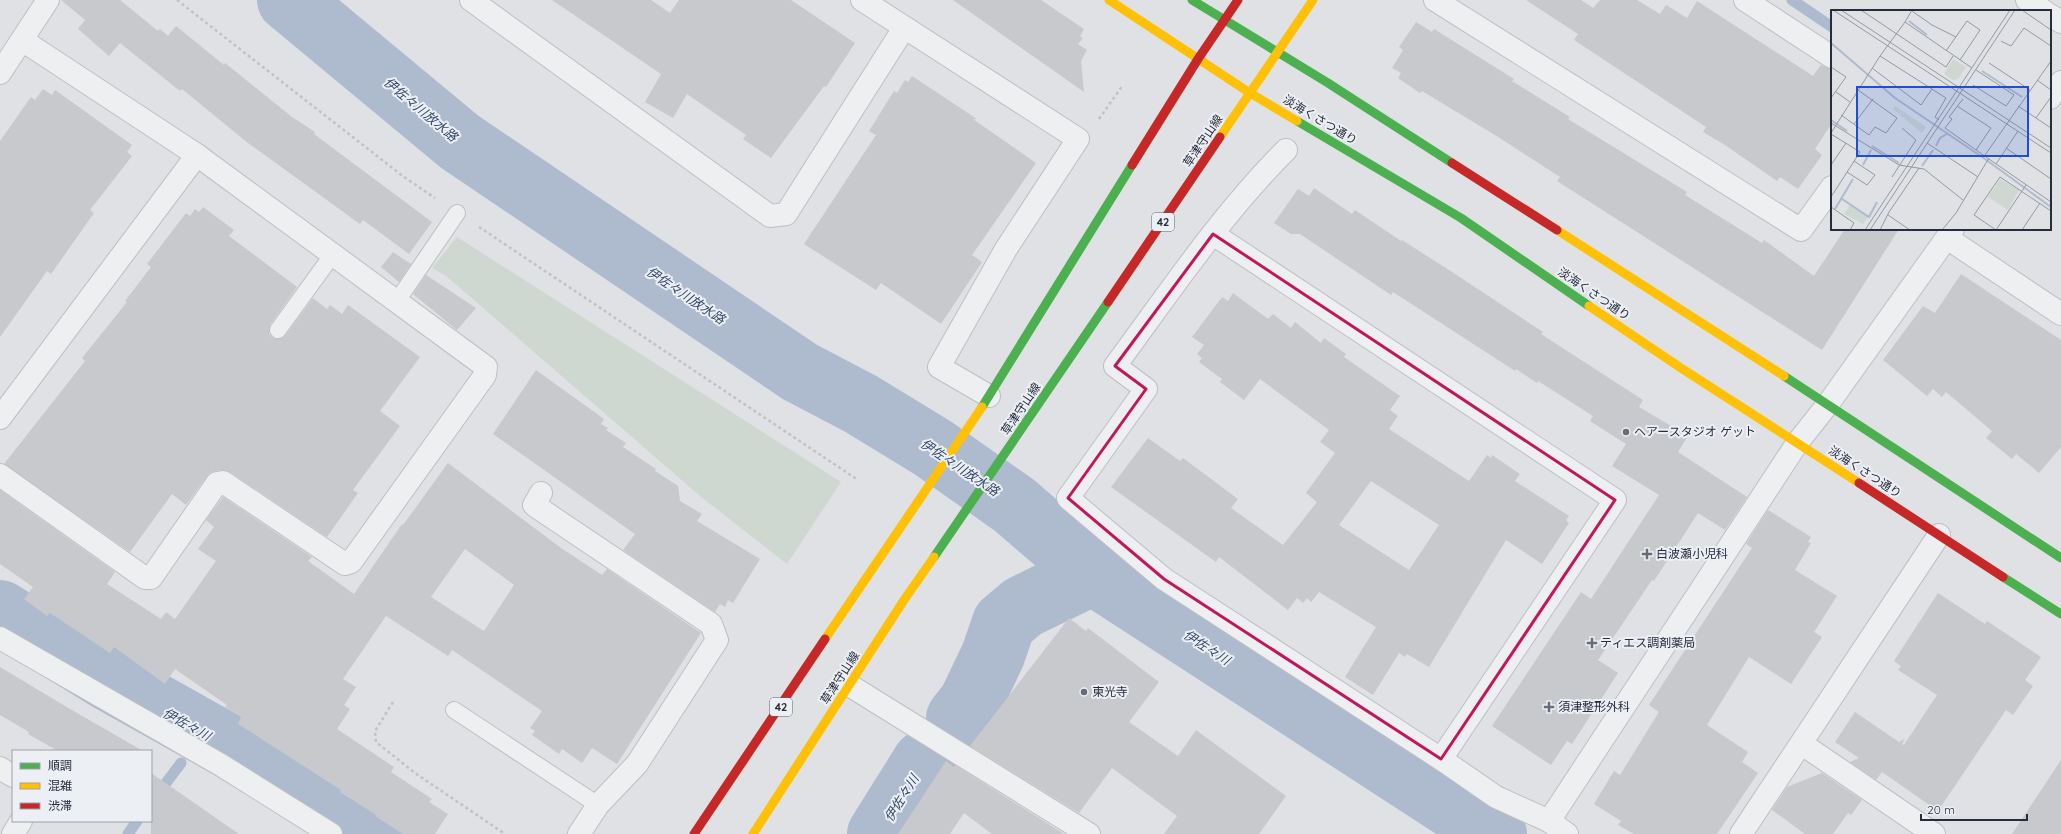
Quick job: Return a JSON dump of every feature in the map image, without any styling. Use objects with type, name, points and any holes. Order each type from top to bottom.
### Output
[{"type":"street","points":[[0,72],[48,0]]},
{"type":"street","points":[[471,0],[770,216],[786,214],[904,28]]},
{"type":"street","points":[[862,0],[1078,139],[1006,249],[939,367],[989,396]]},
{"type":"street","name":"淡海くさつ通り","points":[[1110,0],[1250,93],[1461,218],[1681,368],[1798,442],[2061,614]]},
{"type":"street","points":[[1192,0],[1224,21],[1279,52],[1828,404],[2061,558]]},
{"type":"street","name":"42","points":[[694,834],[989,396],[1198,59],[1238,0]]},
{"type":"street","name":"草津守山線","points":[[753,834],[904,600],[1013,444],[1313,0]]},
{"type":"street","points":[[1435,0],[1801,230],[1831,188]]},
{"type":"street","points":[[1745,0],[1831,56]]},
{"type":"street","points":[[2027,0],[2042,10]]},
{"type":"street","points":[[2051,16],[2061,22]]},
{"type":"street","points":[[0,475],[145,578],[151,578],[217,483],[223,482],[345,564],[351,562],[485,375],[486,366],[197,155],[22,40]]},
{"type":"street","points":[[2051,97],[2061,82]]},
{"type":"street","points":[[1286,150],[1256,180],[1213,234],[1114,366],[1146,389],[1068,498],[1164,579],[1496,796],[1549,821],[1567,834]]},
{"type":"street","points":[[0,418],[197,155]]},
{"type":"street","points":[[1549,821],[1798,442],[1828,404],[1950,233],[2061,314]]},
{"type":"street","points":[[1213,234],[1615,500],[1441,759]]},
{"type":"street","points":[[541,493],[534,505],[711,624],[717,640],[637,764],[598,805],[580,834]]},
{"type":"street","points":[[1742,834],[1939,534]]},
{"type":"street","points":[[0,638],[221,765],[331,834]]},
{"type":"street","points":[[849,685],[1089,834]]},
{"type":"street","points":[[1802,744],[1934,834]]},
{"type":"street","points":[[0,768],[12,775]]},
{"type":"street","points":[[13,834],[20,822]]},
{"type":"lane","points":[[397,301],[457,213]]},
{"type":"lane","points":[[278,330],[333,254]]},
{"type":"lane","points":[[454,710],[598,805]]},
{"type":"path","points":[[177,0],[404,177],[858,480]]},
{"type":"path","points":[[393,702],[375,731],[376,742],[415,773],[505,834]]},
{"type":"highlighted area","points":[[1213,234],[1615,500],[1441,759],[1164,579],[1068,498],[1146,389],[1115,366]]},
{"type":"shaded area","points":[[457,237],[841,482],[787,564],[700,496],[445,275],[432,268]]},
{"type":"building","points":[[61,0],[120,0],[158,31],[160,29],[168,36],[176,26],[292,117],[315,132],[314,134],[432,222],[409,254],[363,220],[360,224],[248,143],[182,89],[180,91],[120,43],[109,56],[78,29],[85,20]]},
{"type":"building","points":[[552,0],[651,0],[670,13],[679,0],[791,0],[855,43],[826,87],[824,86],[771,158],[743,139],[746,135],[687,94],[673,118],[645,102],[661,74]]},
{"type":"building","points":[[953,0],[1041,0],[1084,29],[1080,36],[1083,38],[1078,44],[1087,50],[1081,61],[1084,92]]},
{"type":"building","points":[[1526,0],[1581,0],[1593,8],[1600,0],[1637,0],[1660,14],[1666,5],[1687,18],[1697,1],[1813,76],[1821,65],[1831,69],[1831,125],[1815,149],[1822,155],[1798,189],[1780,177],[1777,181],[1725,145],[1703,132],[1706,127],[1574,40],[1578,34]]},
{"type":"building","points":[[1416,22],[1432,32],[1434,29],[1514,79],[1512,81],[1570,117],[1568,119],[1687,192],[1685,195],[1762,243],[1764,240],[1814,276],[1844,230],[1898,230],[1822,350],[1557,181],[1560,177],[1495,135],[1422,91],[1420,93],[1398,78],[1401,73],[1392,68],[1403,50],[1399,47]]},
{"type":"building","points":[[912,76],[977,119],[973,119],[1036,163],[972,255],[982,262],[941,324],[881,283],[876,290],[804,244],[876,135],[869,131],[894,91],[897,93],[905,80],[908,82]]},
{"type":"building","points":[[43,89],[52,95],[55,90],[132,145],[127,152],[132,156],[90,210],[94,213],[51,274],[47,271],[0,337],[0,141],[31,97],[35,100]]},
{"type":"building","points":[[1314,188],[1352,214],[1355,210],[1401,241],[1402,240],[1449,270],[1543,332],[1541,334],[1643,400],[1639,407],[1688,436],[1678,452],[1747,497],[1725,530],[1698,513],[1654,581],[1652,580],[1598,660],[1618,673],[1572,744],[1567,741],[1551,765],[1492,726],[1581,592],[1591,599],[1659,495],[1612,466],[1626,444],[1590,421],[1593,416],[1538,381],[1537,383],[1516,369],[1515,371],[1393,292],[1391,295],[1300,234],[1291,234],[1274,223],[1298,189],[1309,196]]},
{"type":"building","points":[[203,207],[234,230],[229,236],[297,287],[270,325],[269,334],[273,338],[277,339],[285,336],[313,298],[327,309],[330,305],[342,314],[348,305],[420,357],[380,411],[400,426],[353,490],[358,493],[327,537],[230,472],[221,470],[211,472],[207,476],[186,505],[172,494],[130,552],[4,464],[85,361],[82,358],[127,302],[125,301],[151,267],[147,264],[186,213],[190,216],[195,209],[199,212]]},
{"type":"building","points":[[393,252],[411,264],[399,282],[381,267]]},
{"type":"building","points":[[1961,274],[2061,340],[2061,447],[2039,473],[2016,454],[2012,459],[1986,438],[1992,431],[1946,392],[1942,397],[1933,389],[1927,396],[1883,360],[1923,306],[1935,313]]},
{"type":"building","points":[[426,275],[476,308],[457,330],[413,294]]},
{"type":"building","points":[[1233,293],[1268,319],[1273,314],[1291,328],[1295,322],[1321,343],[1324,338],[1346,354],[1344,357],[1400,396],[1390,410],[1398,416],[1389,429],[1469,481],[1487,455],[1491,458],[1492,455],[1520,474],[1515,481],[1569,516],[1566,520],[1569,523],[1542,564],[1506,540],[1429,667],[1407,654],[1405,657],[1399,653],[1373,695],[1345,677],[1376,627],[1319,592],[1311,602],[1307,598],[1303,603],[1297,598],[1288,610],[1219,557],[1216,562],[1111,487],[1148,438],[1180,461],[1183,458],[1238,499],[1231,508],[1283,545],[1317,502],[1306,493],[1335,453],[1320,442],[1329,430],[1260,379],[1244,400],[1220,382],[1222,379],[1199,362],[1202,358],[1197,354],[1204,345],[1192,337],[1222,297],[1228,301]],"holes":[[[1371,481],[1439,525],[1409,570],[1339,525]]]},
{"type":"building","points":[[536,370],[604,419],[601,424],[608,428],[606,430],[626,443],[623,447],[678,486],[680,501],[702,514],[697,521],[760,559],[733,603],[728,600],[725,607],[720,604],[715,612],[623,550],[635,534],[493,434]]},
{"type":"building","points":[[448,463],[561,548],[602,575],[607,569],[701,633],[617,764],[592,748],[582,763],[562,749],[559,754],[532,735],[535,731],[530,728],[542,711],[452,650],[448,656],[386,616],[343,679],[356,687],[344,705],[350,709],[337,729],[394,767],[391,772],[432,799],[429,802],[448,814],[435,834],[403,834],[340,792],[341,790],[238,724],[241,717],[225,707],[227,705],[175,669],[165,684],[114,647],[110,653],[50,613],[47,616],[24,599],[33,587],[0,564],[0,490],[115,572],[107,584],[161,619],[166,612],[175,619],[216,561],[198,549],[214,527],[206,520],[223,497],[312,557],[308,561],[354,594],[402,524],[403,525]],"holes":[[[465,549],[514,585],[484,631],[431,597]]]},
{"type":"building","points":[[1768,510],[1811,537],[1808,542],[1811,543],[1795,570],[1837,596],[1814,632],[1822,637],[1791,684],[1749,657],[1707,725],[1748,752],[1742,762],[1758,773],[1717,834],[1634,834],[1618,825],[1621,821],[1594,804],[1614,771],[1620,775],[1659,712],[1649,705],[1752,548],[1746,544]]},
{"type":"building","points":[[1938,593],[1985,624],[1987,621],[2041,657],[2025,680],[2033,686],[2013,715],[2006,710],[1938,811],[1882,772],[1876,780],[1850,762],[1859,758],[1835,742],[1855,712],[1899,742],[1905,739],[1902,744],[1904,745],[1937,695],[1898,670],[1901,666],[1894,661]]},
{"type":"building","points":[[1069,618],[1086,631],[1088,628],[1159,682],[1129,722],[1178,756],[1196,730],[1286,796],[1259,834],[1164,834],[1177,816],[1112,768],[1079,813],[970,746]]},
{"type":"building","points":[[0,667],[141,750],[56,750],[28,734],[29,732],[0,715]]},
{"type":"building","points":[[2061,760],[2061,834],[2012,834]]},
{"type":"building","points":[[946,761],[954,767],[955,765],[1064,834],[992,834],[964,813],[950,834],[898,834]]},
{"type":"building","points":[[1822,773],[1862,800],[1851,815],[1848,813],[1833,834],[1805,834],[1772,810],[1787,787]]},
{"type":"building","points":[[152,774],[239,834],[151,834]]},
{"type":"waterway","name":"伊佐々川放水路","points":[[289,0],[460,142],[800,372],[861,404],[933,448],[1014,505],[1093,573],[1495,834]]},
{"type":"waterway","points":[[1792,0],[1831,26]]},
{"type":"waterway","name":"伊佐々川","points":[[958,718],[970,703],[993,655],[1004,623],[1023,607],[1093,573]]},
{"type":"waterway","name":"伊佐々川","points":[[0,612],[107,678],[303,788],[375,834]]},
{"type":"waterway","name":"伊佐々川","points":[[879,834],[924,762]]},
{"type":"waterway","points":[[152,802],[181,763]]},
{"type":"waterway","points":[[128,834],[136,822]]},
{"type":"traffic: fast","points":[[1192,0],[1328,83],[1452,163]]},
{"type":"traffic: fast","points":[[1297,121],[1461,218],[1589,306]]},
{"type":"traffic: fast","points":[[982,407],[1132,165]]},
{"type":"traffic: fast","points":[[934,557],[1108,302]]},
{"type":"traffic: fast","points":[[1784,376],[2061,558]]},
{"type":"traffic: fast","points":[[2003,577],[2061,614]]},
{"type":"traffic: slow","points":[[1109,0],[1250,93],[1297,121]]},
{"type":"traffic: slow","points":[[1220,137],[1313,0]]},
{"type":"traffic: slow","points":[[1557,230],[1784,376]]},
{"type":"traffic: slow","points":[[1589,306],[1681,368],[1859,483]]},
{"type":"traffic: slow","points":[[825,639],[982,407]]},
{"type":"traffic: slow","points":[[753,834],[904,600],[934,557]]},
{"type":"traffic: jam","points":[[1132,165],[1198,59],[1238,0]]},
{"type":"traffic: jam","points":[[1108,302],[1220,137]]},
{"type":"traffic: jam","points":[[1452,163],[1557,230]]},
{"type":"traffic: jam","points":[[1859,483],[2003,577]]},
{"type":"traffic: jam","points":[[694,834],[825,639]]},
{"type":"place","name":"ヘアースタジオ ゲット","points":[[1626,432]]},
{"type":"place","name":"白波瀬小児科","points":[[1647,554]]},
{"type":"place","name":"ティエス調剤薬局","points":[[1592,643]]},
{"type":"place","name":"東光寺","points":[[1084,692]]},
{"type":"place","name":"須津整形外科","points":[[1549,707]]}]
